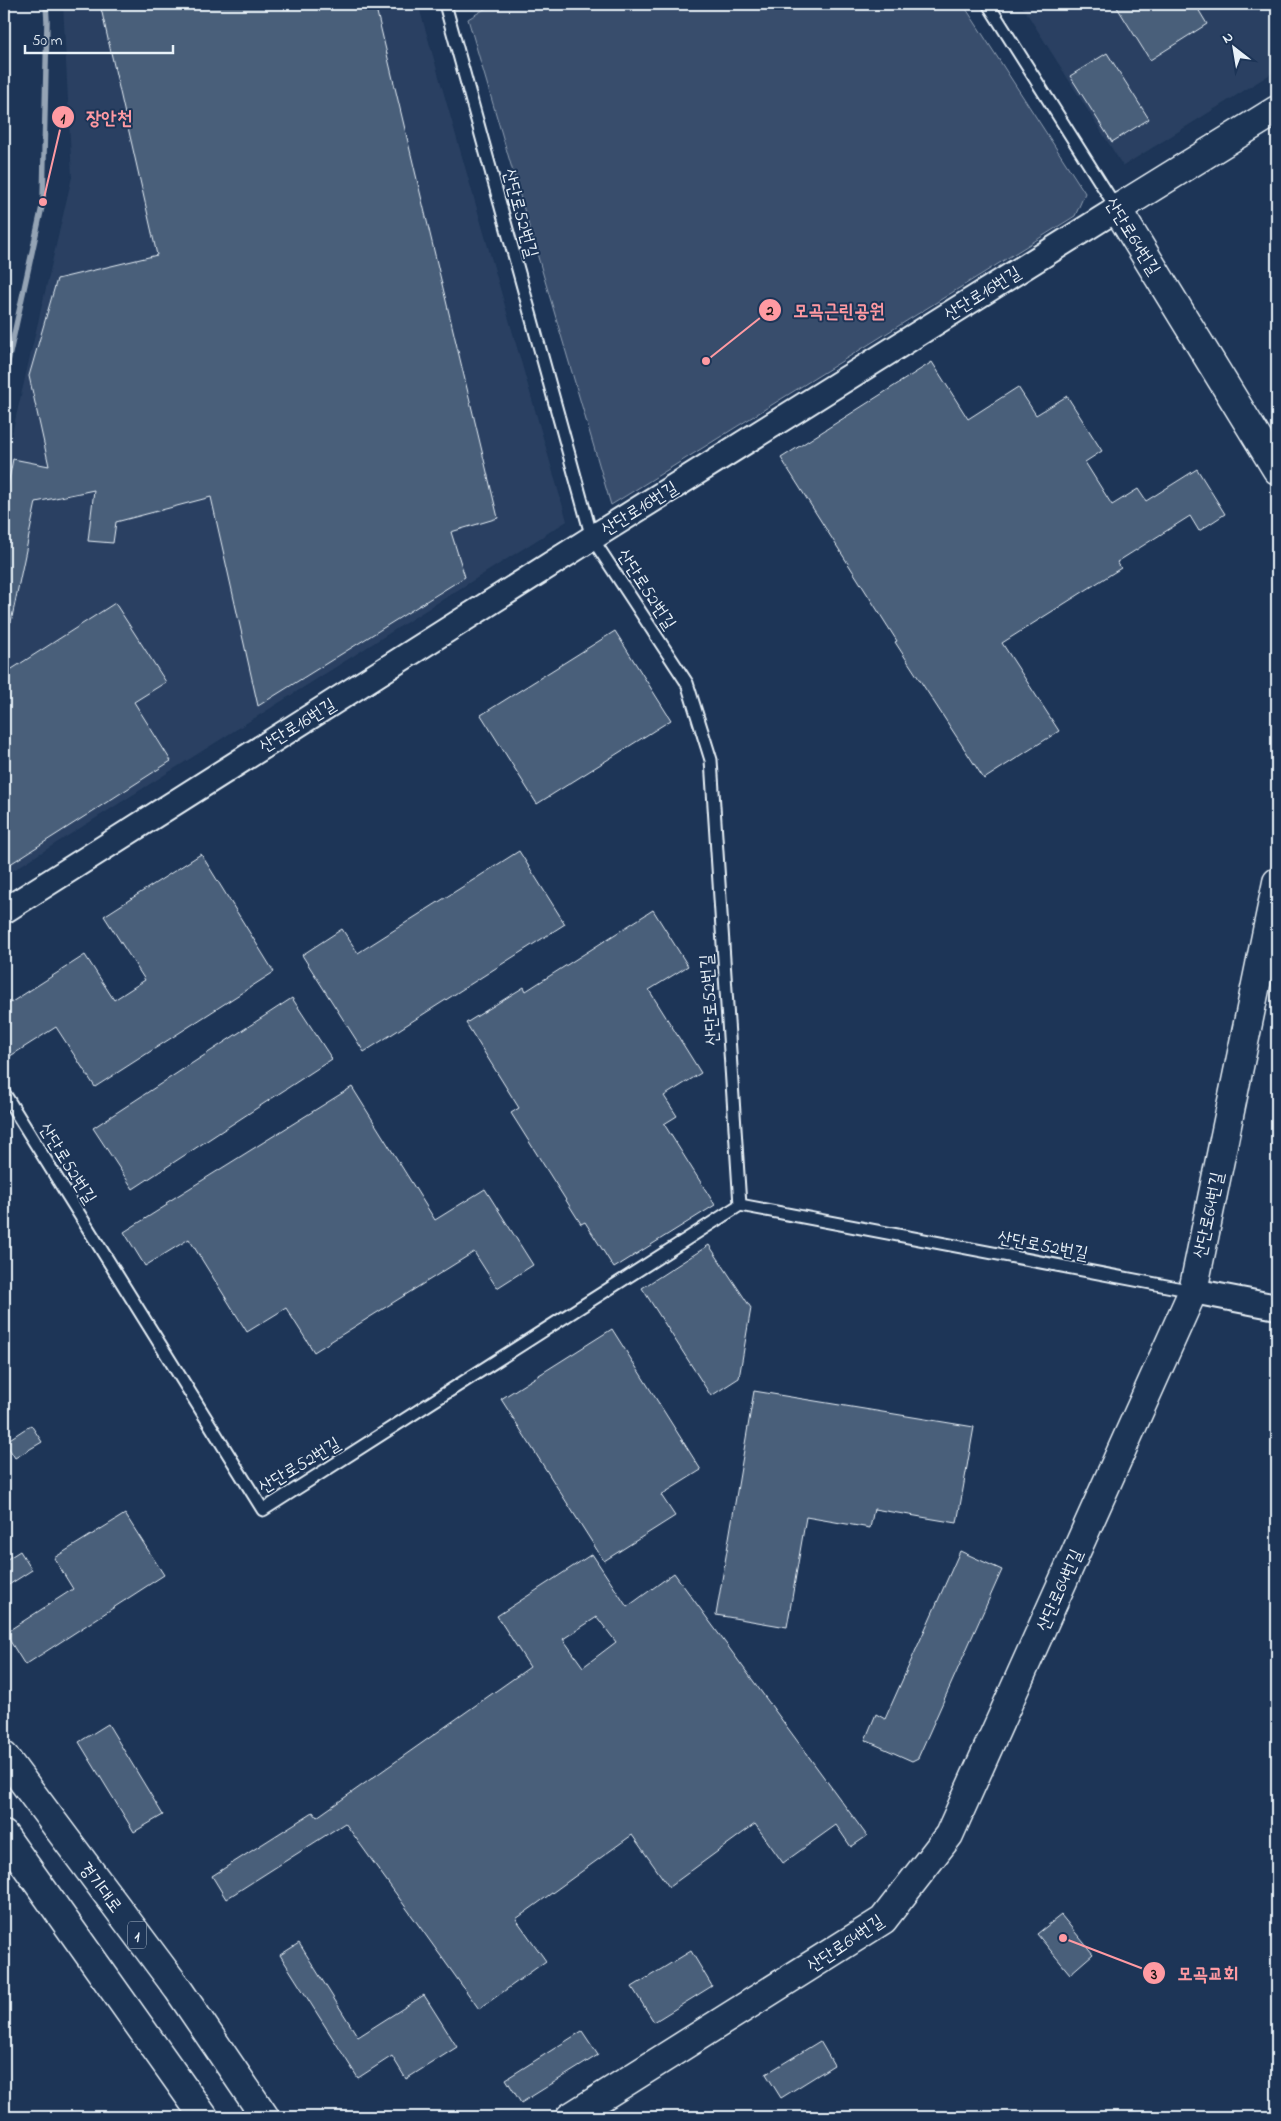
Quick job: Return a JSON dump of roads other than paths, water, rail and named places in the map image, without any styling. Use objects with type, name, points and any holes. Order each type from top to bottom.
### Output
[{"type":"street","name":"산단로16번길","points":[[4,911],[592,538],[1277,110]]},
{"type":"street","name":"산단로64번길","points":[[1117,209],[1277,470]]},
{"type":"street","name":"산단로64번길","points":[[570,2117],[883,1920],[949,1835],[1193,1291],[1277,882]]},
{"type":"street","points":[[1193,1291],[1277,1307]]},
{"type":"street","name":"경기대로","points":[[4,1756],[178,1989],[265,2117]]},
{"type":"street","points":[[4,1835],[204,2117]]},
{"type":"lane","name":"산단로52번길","points":[[445,4],[592,538],[687,683],[711,760],[740,1205]]},
{"type":"lane","name":"산단로64번길","points":[[988,4],[1117,209]]},
{"type":"lane","name":"산단로52번길","points":[[4,1093],[263,1510],[740,1205],[1193,1291]]},
{"type":"waterway","points":[[4,380],[43,202],[46,4]]},
{"type":"place","name":"장안천","points":[[43,202]]},
{"type":"place","name":"모곡근린공원","points":[[706,361]]},
{"type":"place","name":"모곡교회","points":[[1063,1938]]}]
